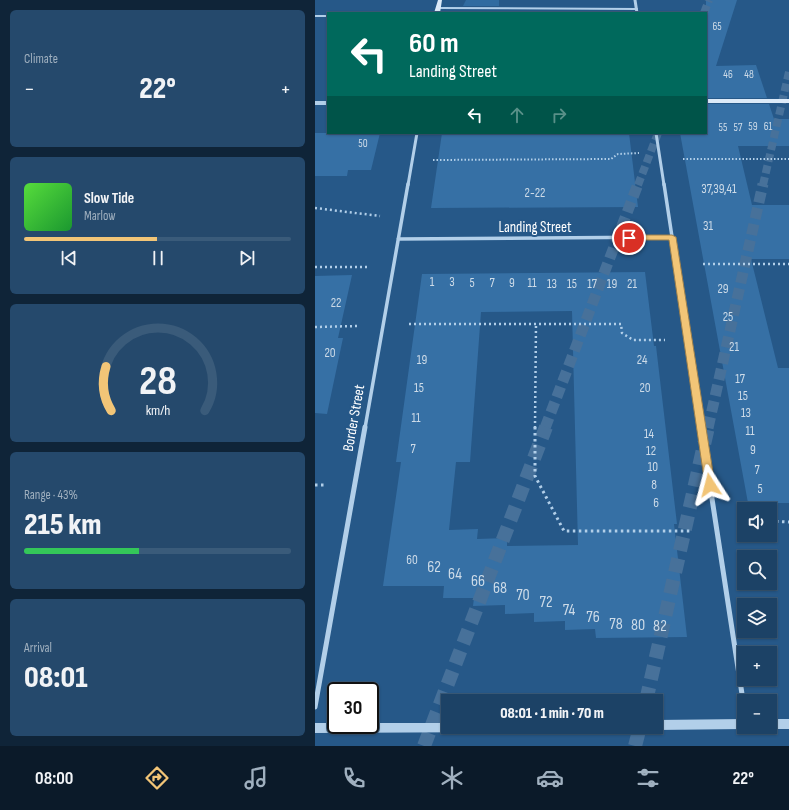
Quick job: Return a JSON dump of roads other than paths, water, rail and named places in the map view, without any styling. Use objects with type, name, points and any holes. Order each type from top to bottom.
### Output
[{"type":"main road","points":[[438,10],[440,0]]},
{"type":"main road","points":[[707,101],[789,101]]},
{"type":"street","points":[[635,0],[637,9]]},
{"type":"street","points":[[315,103],[327,103]]},
{"type":"street","name":"Border Street","points":[[315,707],[417,134]]},
{"type":"street","points":[[656,134],[742,694]]},
{"type":"street","name":"Landing Street","points":[[398,239],[672,237]]},
{"type":"street","points":[[663,725],[737,724]]},
{"type":"street","points":[[777,724],[789,724]]},
{"type":"street","points":[[315,728],[441,727]]},
{"type":"lane","points":[[438,10],[637,9]]},
{"type":"lane","points":[[315,16],[327,16]]},
{"type":"tunnel","points":[[704,12],[709,0]]},
{"type":"tunnel","points":[[763,185],[789,72]]},
{"type":"tunnel","points":[[638,185],[658,134]]},
{"type":"tunnel","points":[[545,428],[638,184]]},
{"type":"tunnel","points":[[708,428],[763,184]]},
{"type":"tunnel","points":[[424,746],[546,427]]},
{"type":"tunnel","points":[[648,694],[708,427]]},
{"type":"tunnel","points":[[635,746],[638,734]]}]
